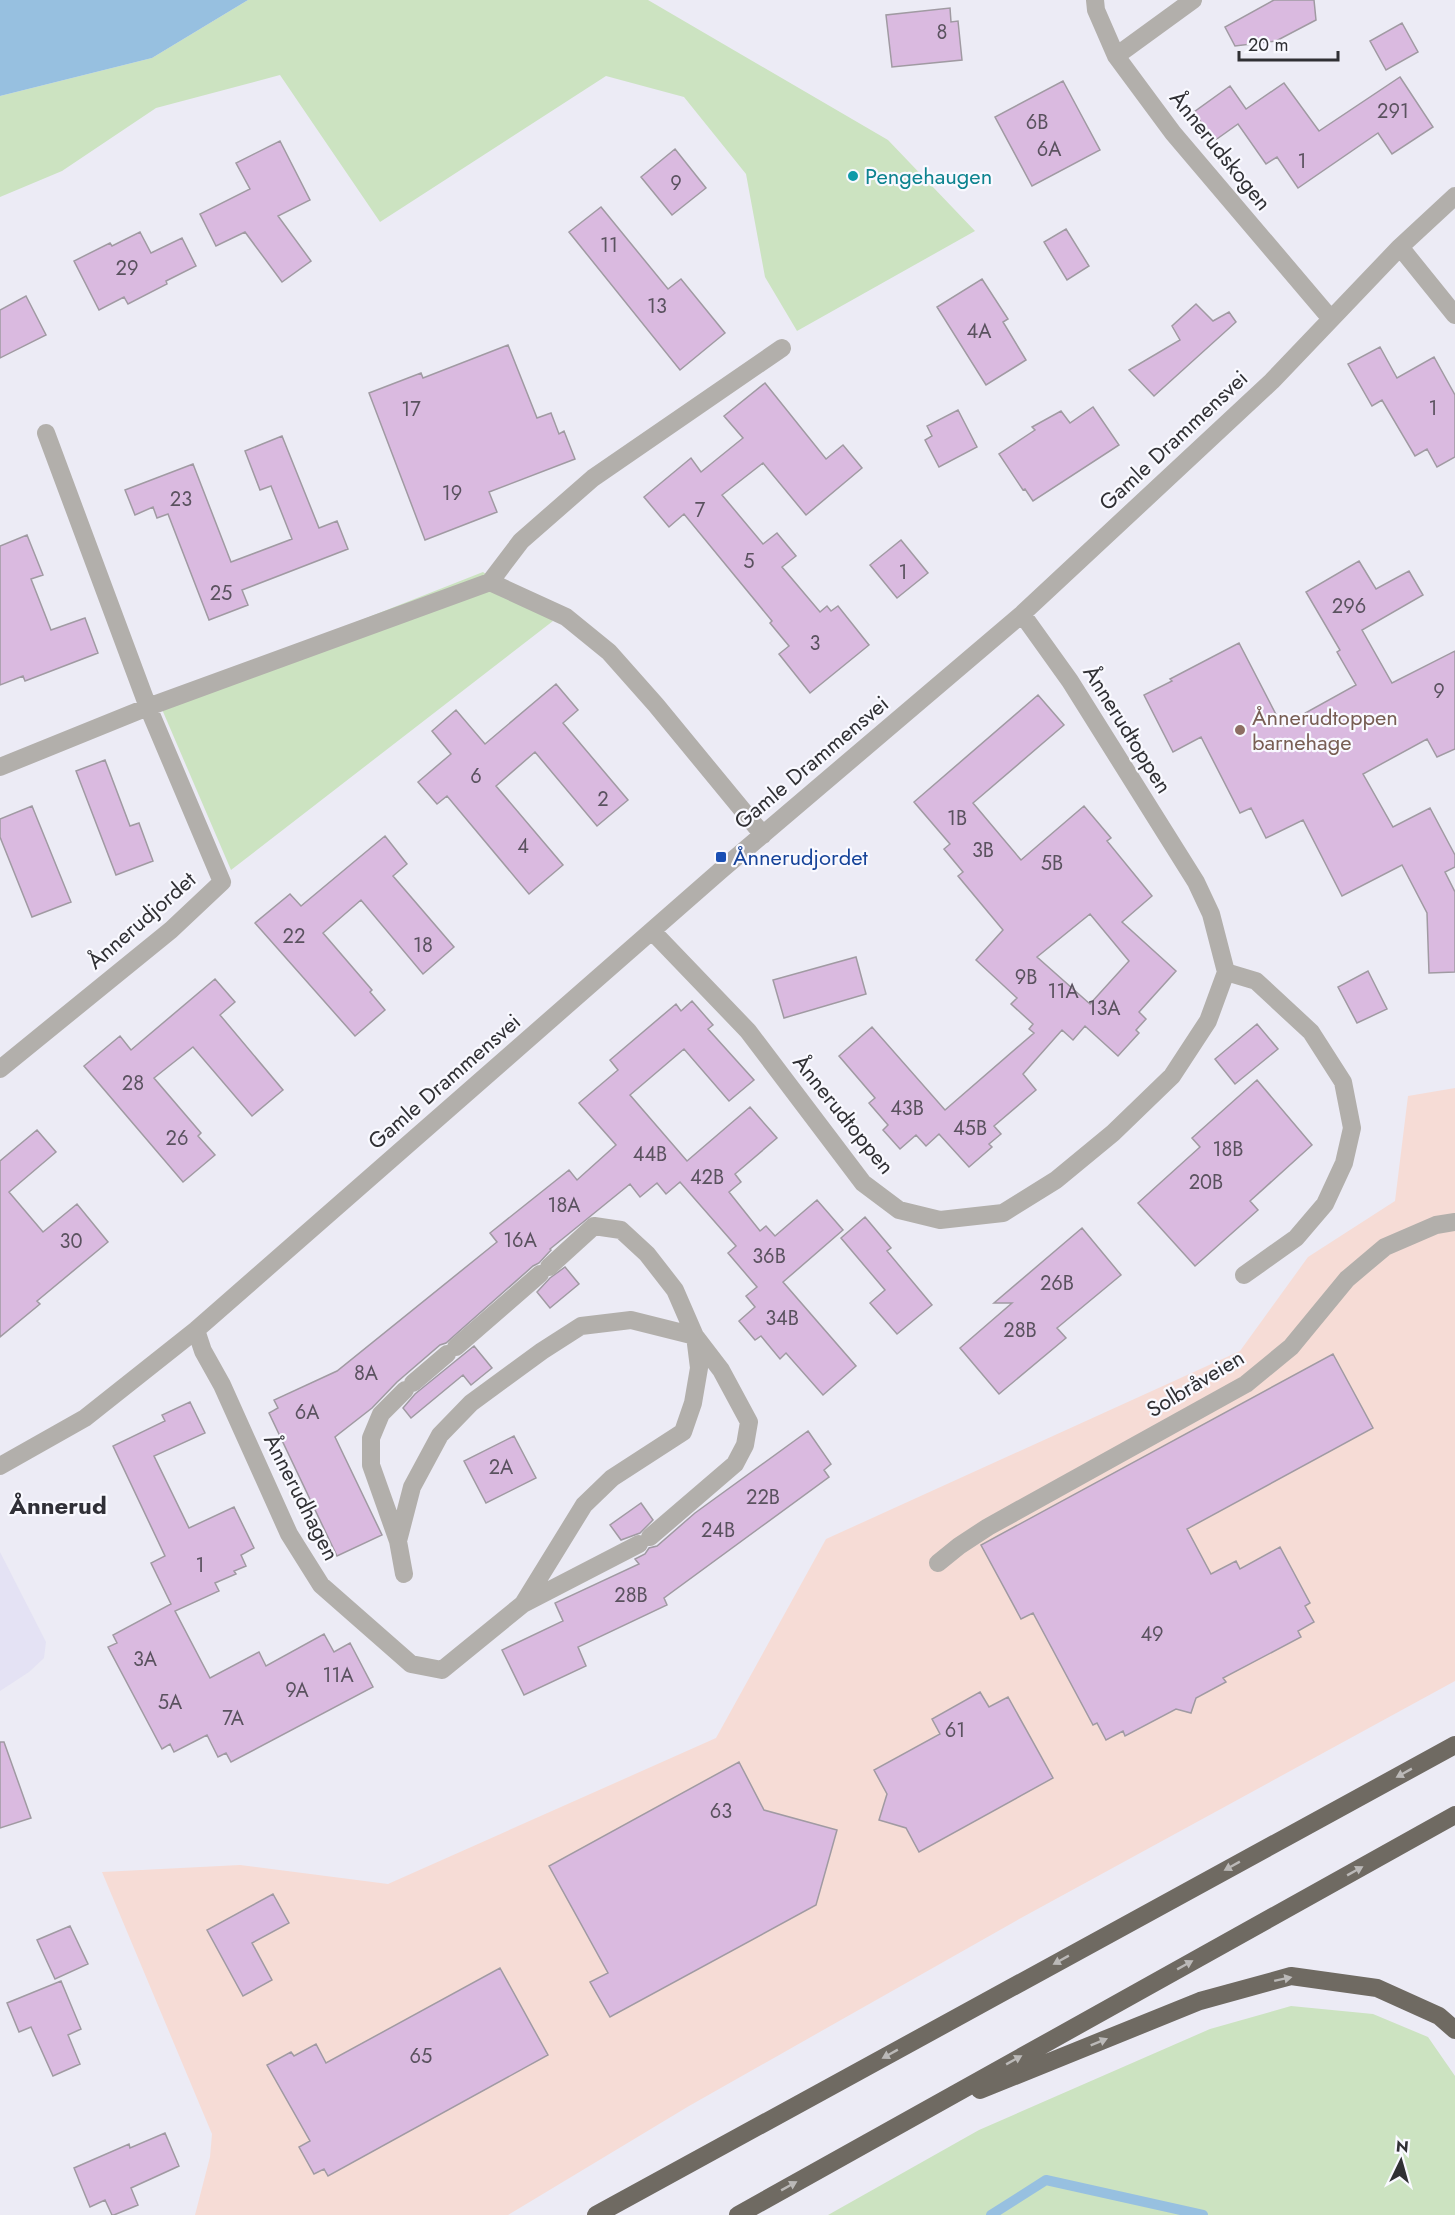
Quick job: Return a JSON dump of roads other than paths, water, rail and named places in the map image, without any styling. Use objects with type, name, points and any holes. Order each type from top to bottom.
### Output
[{"type":"highway","points":[[596,2215],[1455,1745]]},
{"type":"highway","points":[[738,2215],[1455,1815]]},
{"type":"highway","points":[[909,2119],[1200,2001],[1291,1976],[1377,1988],[1439,2016],[1455,2030]]},
{"type":"street","name":"Ånnerudskogen","points":[[1095,0],[1096,10],[1116,56],[1173,133],[1330,319]]},
{"type":"street","points":[[1116,56],[1193,0]]},
{"type":"street","name":"Gamle Drammensvei","points":[[0,1466],[85,1418],[196,1330],[652,931],[1022,614],[1272,381],[1400,247],[1455,196]]},
{"type":"street","points":[[1400,247],[1455,315]]},
{"type":"street","points":[[0,767],[148,708],[490,582],[521,541],[593,478],[782,348]]},
{"type":"street","name":"Ånnerudjordet","points":[[0,1069],[171,930],[222,882],[148,708],[46,433]]},
{"type":"street","points":[[490,582],[566,617],[609,652],[656,705],[763,835]]},
{"type":"street","name":"Ånnerudtoppen","points":[[652,931],[748,1031],[863,1183],[899,1210],[940,1220],[1003,1213],[1056,1180],[1113,1133],[1172,1076],[1208,1021],[1226,972],[1211,914],[1196,882],[1070,681],[1022,614]]},
{"type":"street","points":[[1226,972],[1256,981],[1311,1032],[1342,1082],[1352,1128],[1344,1163],[1325,1204],[1296,1238],[1244,1275]]},
{"type":"street","name":"Solbråveien","points":[[938,1563],[988,1527],[1246,1384],[1291,1347],[1347,1279],[1385,1247],[1436,1225],[1455,1222]]},
{"type":"street","name":"Ånnerudhagen","points":[[196,1330],[203,1351],[222,1385],[289,1534],[321,1585],[411,1664],[442,1670],[523,1604],[644,1540],[735,1464],[745,1445],[749,1422],[721,1370],[695,1336],[675,1290],[647,1254],[621,1230],[594,1226],[409,1386],[381,1414],[371,1438],[370,1465],[398,1541],[404,1574]]},
{"type":"street","name":"Ånnerudhagen","points":[[398,1541],[412,1487],[440,1435],[471,1402],[542,1350],[581,1326],[631,1320],[695,1336]]},
{"type":"street","name":"Ånnerudhagen","points":[[523,1604],[584,1505],[612,1478],[683,1432],[693,1402],[699,1368],[695,1336]]},
{"type":"water","points":[[0,0],[248,0],[152,58],[0,96]]},
{"type":"waterway","points":[[991,2215],[1046,2180],[1203,2215]]},
{"type":"place","name":"Pengehaugen","points":[[853,176]]},
{"type":"place","name":"Ånnerudtoppen barnehage","points":[[1240,730]]},
{"type":"place","name":"Ånnerudjordet","points":[[721,857]]},
{"type":"district","name":"Ånnerud","points":[[58,1506]]}]
